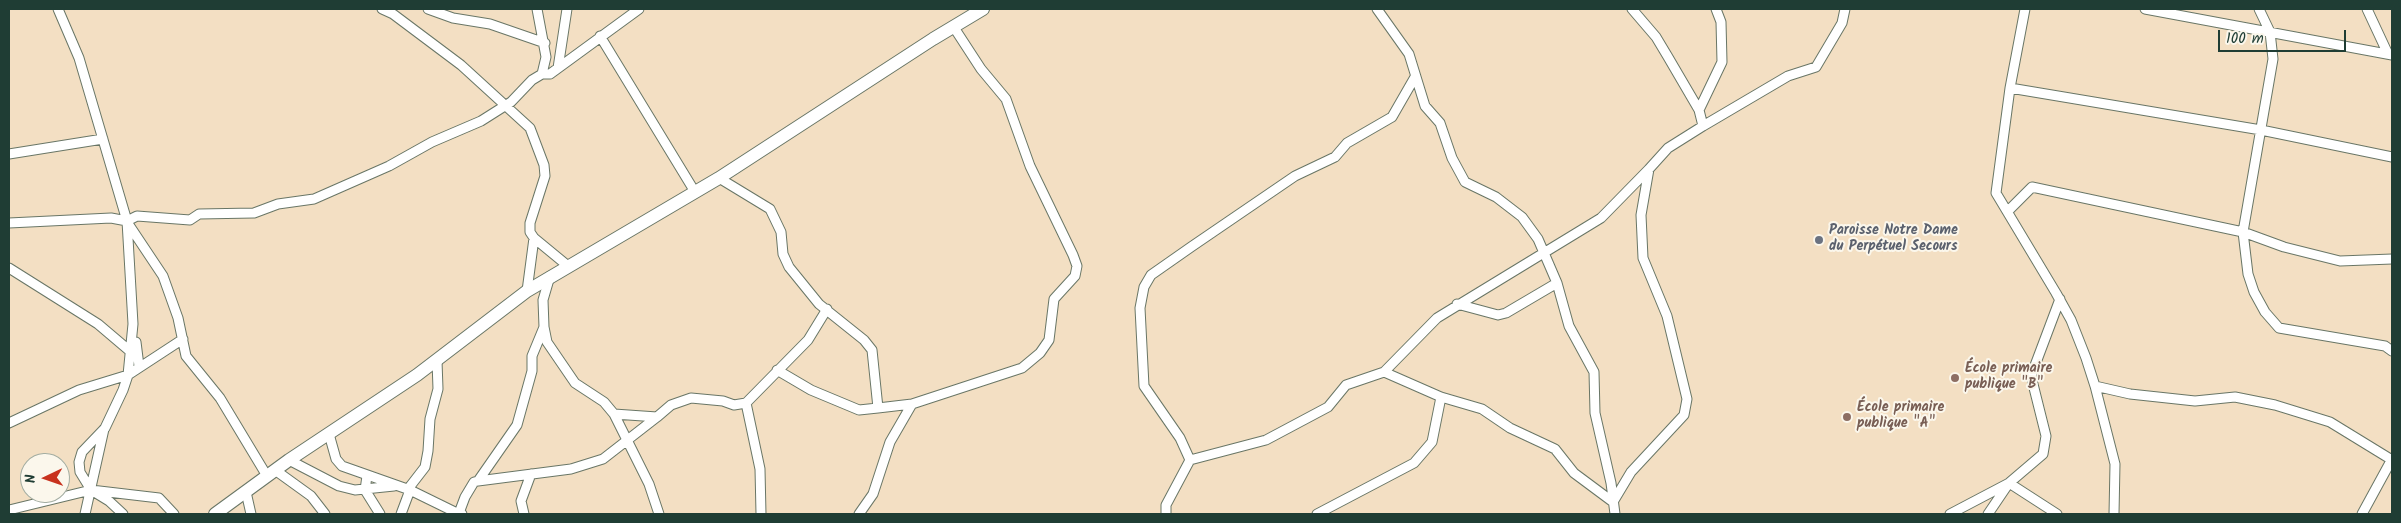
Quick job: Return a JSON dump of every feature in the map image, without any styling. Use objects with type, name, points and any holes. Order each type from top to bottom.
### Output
[{"type":"main road","points":[[215,514],[289,460],[437,361],[550,276],[719,178],[953,26],[968,12],[984,9]]},
{"type":"street","points":[[58,9],[79,58],[127,221],[132,324],[128,375],[105,428],[85,514]]},
{"type":"street","points":[[382,9],[393,14],[461,65],[530,128],[544,165],[544,183],[530,223],[530,232],[534,238],[568,266]]},
{"type":"street","points":[[397,9],[404,23]]},
{"type":"street","points":[[428,9],[452,18],[490,24],[544,43]]},
{"type":"street","points":[[537,9],[546,57],[542,74]]},
{"type":"street","points":[[558,68],[567,9]]},
{"type":"street","points":[[9,223],[110,218],[127,221],[136,216],[190,220],[199,214],[254,213],[278,204],[314,199],[389,166],[432,142],[481,121],[506,105],[532,80],[542,74],[550,74],[639,9]]},
{"type":"street","points":[[1377,9],[1409,54],[1425,106],[1440,123],[1452,158],[1465,182],[1496,197],[1522,217],[1538,239],[1557,283],[1569,326],[1594,372],[1595,413],[1600,430],[1615,514]]},
{"type":"street","points":[[1632,9],[1656,37],[1699,110],[1703,126]]},
{"type":"street","points":[[1699,110],[1722,62],[1721,22],[1716,9]]},
{"type":"street","points":[[1166,514],[1166,505],[1190,460],[1266,440],[1328,407],[1346,385],[1384,372],[1437,318],[1457,304],[1601,218],[1668,148],[1788,76],[1816,67],[1842,23],[1845,9]]},
{"type":"street","points":[[2025,9],[2010,88],[1996,193],[2071,320],[2095,386],[2115,464],[2114,514]]},
{"type":"street","points":[[2145,9],[2390,54]]},
{"type":"street","points":[[2259,9],[2270,32],[2273,58],[2243,232],[2248,274],[2254,292],[2265,312],[2279,328],[2385,346],[2392,350]]},
{"type":"street","points":[[2367,9],[2390,54]]},
{"type":"street","points":[[777,370],[811,390],[859,410],[878,408],[912,404],[1022,368],[1040,353],[1048,340],[1054,299],[1060,290],[1072,281],[1076,266],[1073,255],[1030,166],[1007,100],[981,68],[953,26]]},
{"type":"street","points":[[600,36],[695,192]]},
{"type":"street","points":[[1190,460],[1180,438],[1144,386],[1140,308],[1144,287],[1151,275],[1295,176],[1334,157],[1347,143],[1392,117],[1415,77]]},
{"type":"street","points":[[2010,88],[2261,130],[2392,156]]},
{"type":"street","points":[[9,154],[103,139]]},
{"type":"street","points":[[1614,502],[1631,472],[1684,415],[1687,399],[1667,316],[1643,258],[1641,215],[1649,169]]},
{"type":"street","points":[[719,178],[770,208],[781,232],[783,254],[789,267],[819,304],[864,340],[872,350],[878,408]]},
{"type":"street","points":[[2008,211],[2032,187],[2243,232],[2284,247],[2340,261],[2392,259]]},
{"type":"street","points":[[127,221],[163,276],[178,318],[186,356],[220,398],[271,473],[311,496],[325,514]]},
{"type":"street","points":[[527,292],[534,238]]},
{"type":"street","points":[[9,268],[98,324],[131,352]]},
{"type":"street","points":[[550,276],[543,300],[544,327],[548,342],[575,383],[591,391],[614,414],[629,440],[659,514]]},
{"type":"street","points":[[1457,304],[1498,315],[1506,313],[1557,283]]},
{"type":"street","points":[[1950,514],[2008,483],[2044,454],[2046,436],[2031,376],[2060,299]]},
{"type":"street","points":[[478,481],[571,469],[603,459],[671,405],[691,398],[723,401],[734,405],[746,403],[808,340],[827,309]]},
{"type":"street","points":[[132,324],[139,366]]},
{"type":"street","points":[[329,434],[336,459],[342,466],[409,490],[460,514],[471,486],[478,481],[517,426],[532,371],[532,356],[544,327]]},
{"type":"street","points":[[9,423],[79,390],[128,375],[182,339]]},
{"type":"street","points":[[401,514],[409,490],[425,467],[430,419],[437,400],[437,361]]},
{"type":"street","points":[[1384,372],[1441,397],[1482,409],[1510,428],[1555,449],[1574,473],[1614,502]]},
{"type":"street","points":[[2095,386],[2130,394],[2195,401],[2235,397],[2275,405],[2330,422],[2392,459],[2362,514]]},
{"type":"street","points":[[1317,514],[1414,463],[1432,442],[1441,397]]},
{"type":"street","points":[[746,403],[760,469],[761,514]]},
{"type":"street","points":[[859,514],[873,494],[890,442],[912,404]]},
{"type":"street","points":[[614,414],[657,417]]},
{"type":"street","points":[[105,428],[82,452],[79,462],[80,472],[91,490],[109,501],[123,514]]},
{"type":"street","points":[[289,460],[339,486],[365,490],[397,486]]},
{"type":"street","points":[[524,514],[522,501],[531,474]]},
{"type":"street","points":[[367,476],[365,490],[380,514]]},
{"type":"street","points":[[1988,514],[2008,483]]},
{"type":"street","points":[[2008,483],[2057,514]]},
{"type":"street","points":[[9,510],[91,490],[159,498],[174,514]]},
{"type":"street","points":[[246,492],[251,514]]},
{"type":"place","name":"Paroisse Notre Dame du Perpétuel Secours","points":[[1819,240]]},
{"type":"place","name":"École primaire publique \"B\"","points":[[1955,378]]},
{"type":"place","name":"École primaire publique \"A\"","points":[[1847,417]]}]
